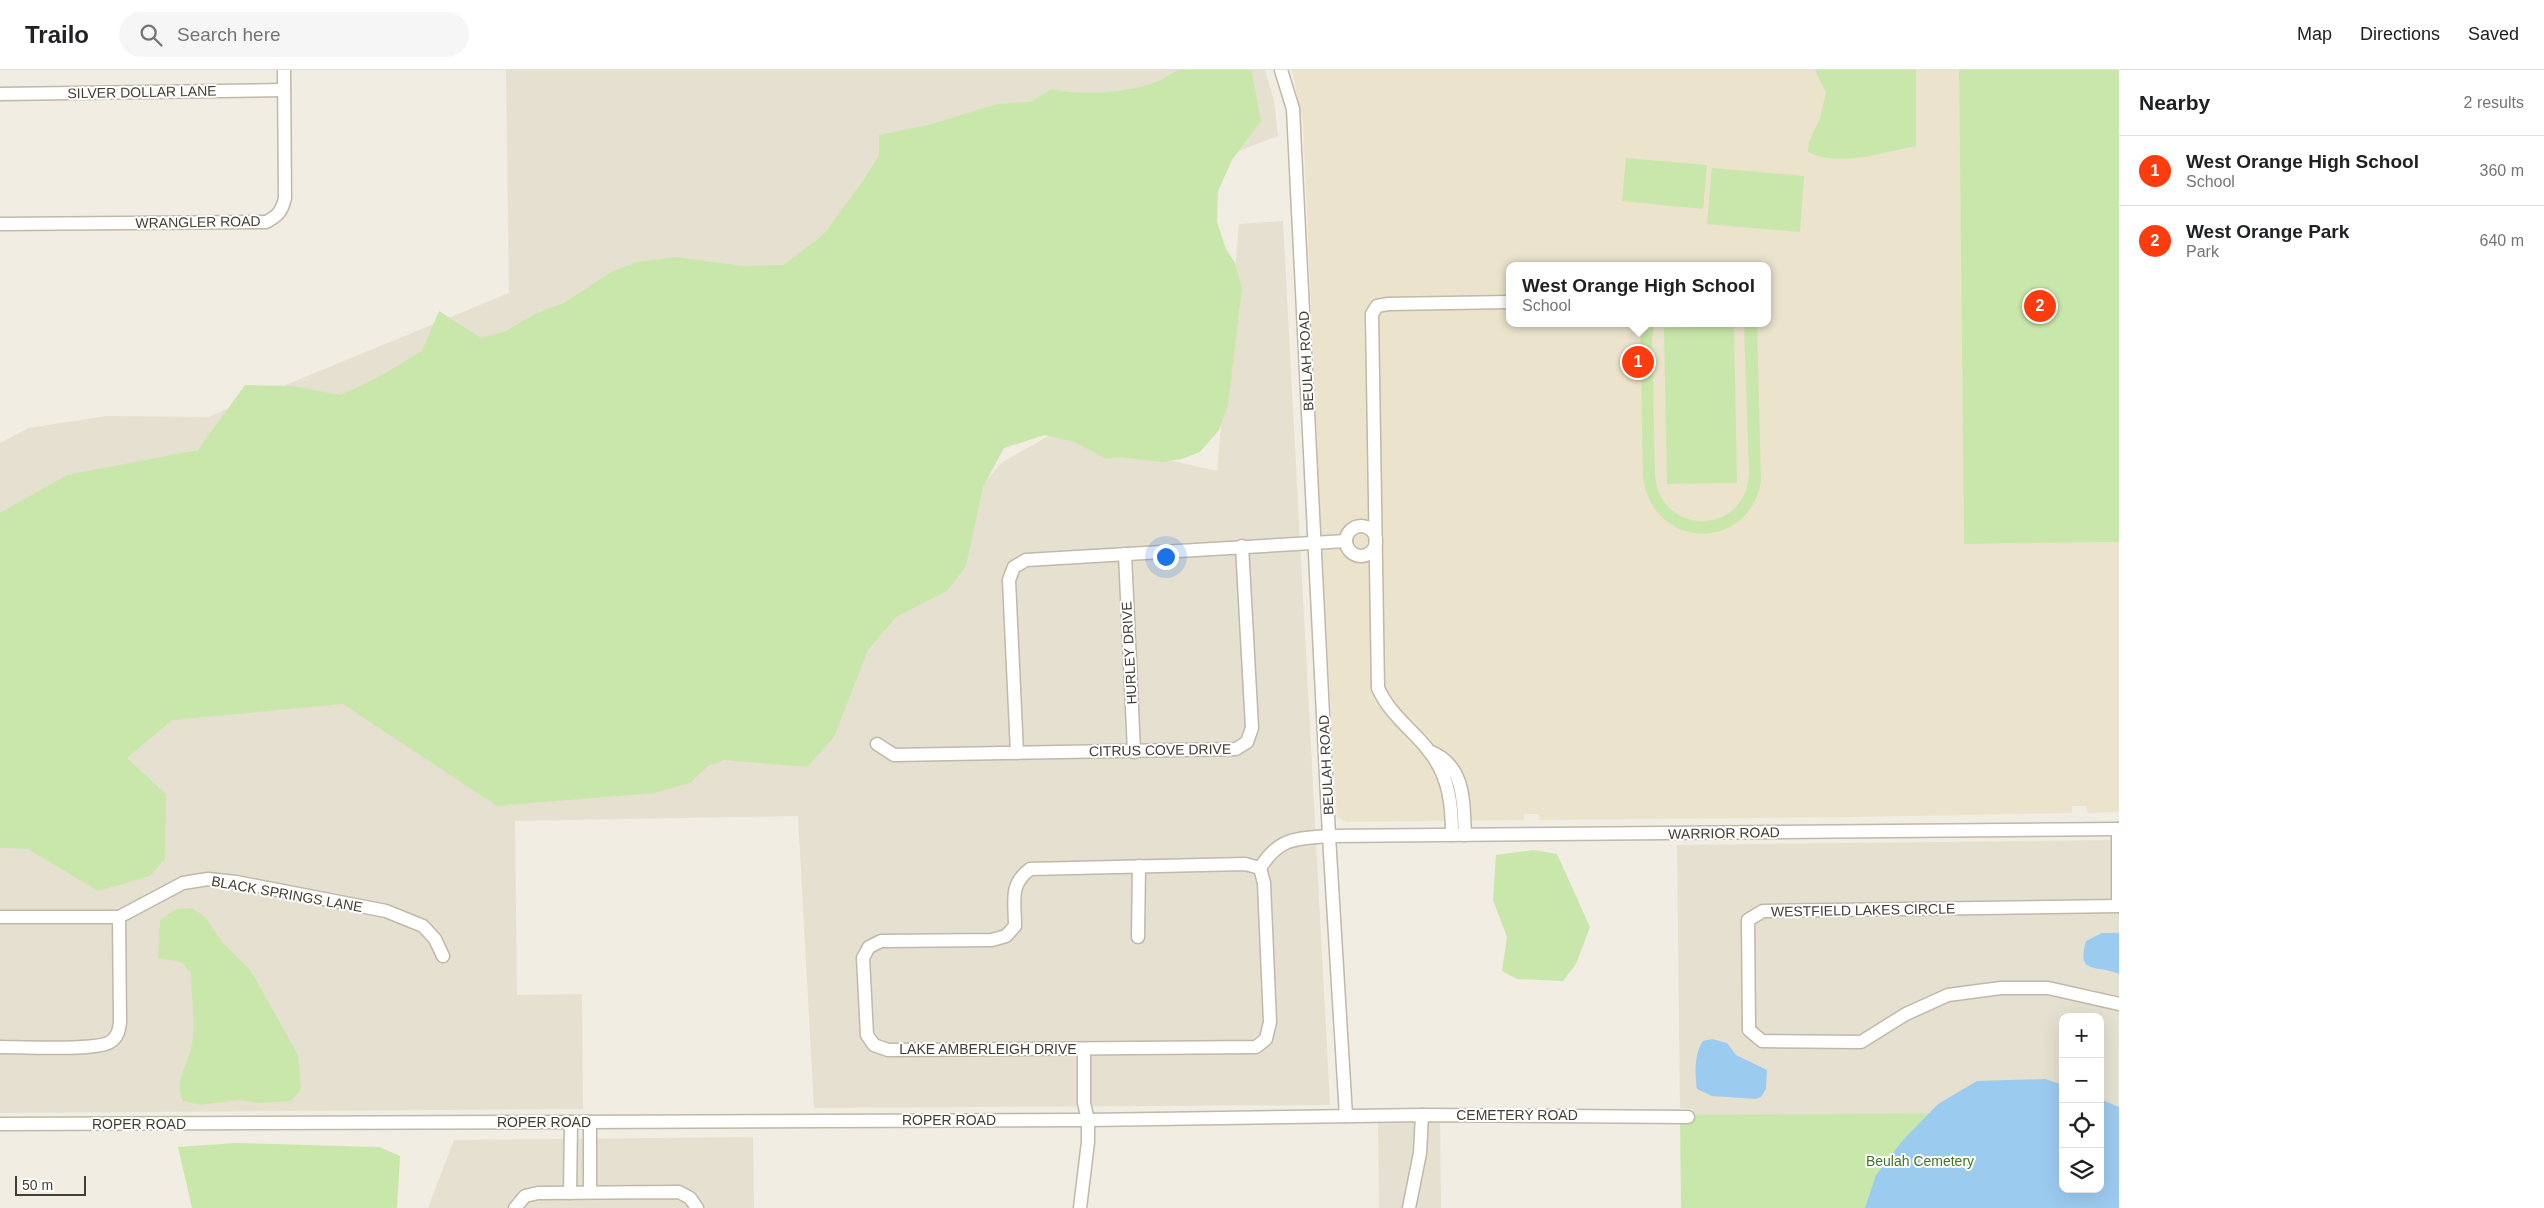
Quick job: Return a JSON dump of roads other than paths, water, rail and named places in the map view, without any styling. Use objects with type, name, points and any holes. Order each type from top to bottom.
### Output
[{"type":"street","name":"WRANGLER ROAD","points":[[0,224],[266,222],[276,217],[282,210],[285,198],[284,70]]},
{"type":"street","name":"BEULAH ROAD","points":[[1281,70],[1293,109],[1329,836],[1346,1116]]},
{"type":"street","name":"SILVER DOLLAR LANE","points":[[0,94],[284,90]]},
{"type":"street","points":[[1452,835],[1452,801],[1448,787],[1430,751],[1385,704],[1378,688],[1372,314],[1374,308],[1388,304],[1506,302]]},
{"type":"street","points":[[1361,525],[1372,530],[1377,540],[1373,552],[1362,557],[1351,552],[1346,542],[1350,530],[1361,525]]},
{"type":"street","points":[[1017,753],[1009,580],[1014,567],[1026,560],[1242,546],[1346,542]]},
{"type":"street","name":"CITRUS COVE DRIVE","points":[[877,744],[894,755],[1236,749],[1247,742],[1252,728],[1242,546]]},
{"type":"street","name":"HURLEY DRIVE","points":[[1125,554],[1134,752]]},
{"type":"street","points":[[1430,751],[1447,760],[1458,777],[1461,785],[1466,835]]},
{"type":"street","points":[[2118,829],[2118,906]]},
{"type":"street","name":"WARRIOR ROAD","points":[[1329,836],[2118,829]]},
{"type":"street","points":[[1260,868],[1269,855],[1282,842],[1296,838],[1329,836]]},
{"type":"street","name":"LAKE AMBERLEIGH DRIVE","points":[[1245,864],[1260,868],[1264,883],[1270,1022],[1266,1039],[1256,1047],[888,1050],[874,1046],[867,1036],[863,958],[869,947],[881,941],[992,940],[1006,936],[1015,926],[1014,887],[1019,877],[1030,868],[1139,866],[1245,864]]},
{"type":"street","points":[[1138,937],[1139,866]]},
{"type":"street","name":"BLACK SPRINGS LANE","points":[[0,917],[119,917],[183,883],[208,879],[236,882],[386,912],[423,926],[435,940],[444,956]]},
{"type":"street","name":"WESTFIELD LAKES CIRCLE","points":[[2118,906],[1763,911],[1748,920],[1749,1030],[1762,1041],[1861,1042],[1906,1014],[1948,995],[2001,988],[2048,988],[2119,1004]]},
{"type":"street","points":[[0,1047],[93,1046],[109,1043],[118,1035],[120,1022],[119,917]]},
{"type":"street","points":[[1080,1208],[1088,1142],[1088,1120],[1084,1103],[1084,1049]]},
{"type":"street","points":[[1409,1208],[1420,1153],[1422,1115]]},
{"type":"street","points":[[1088,1120],[1346,1116]]},
{"type":"street","name":"CEMETERY ROAD","points":[[1346,1116],[1688,1117]]},
{"type":"street","name":"ROPER ROAD","points":[[0,1124],[1088,1120]]},
{"type":"street","points":[[570,1193],[571,1122]]},
{"type":"street","points":[[590,1122],[590,1192]]},
{"type":"street","points":[[515,1208],[525,1196],[538,1193],[679,1192],[690,1198],[697,1208]]},
{"type":"water","points":[[2102,933],[2119,933],[2119,974],[2090,967],[2084,960],[2086,941]]},
{"type":"water","points":[[1712,1039],[1727,1043],[1736,1055],[1767,1070],[1766,1089],[1761,1097],[1756,1099],[1712,1096],[1697,1089],[1698,1052],[1703,1041]]},
{"type":"water","points":[[2045,1079],[2059,1084],[2059,1193],[2104,1193],[2104,1101],[2119,1107],[2119,1208],[1865,1208],[1876,1175],[1903,1140],[1938,1104],[1977,1081]]},
{"type":"place","name":"West Orange Park","points":[[2040,306]]},
{"type":"place","name":"West Orange High School","points":[[1638,362]]},
{"type":"park label","name":"Beulah Cemetery","points":[[1920,1161]]}]
